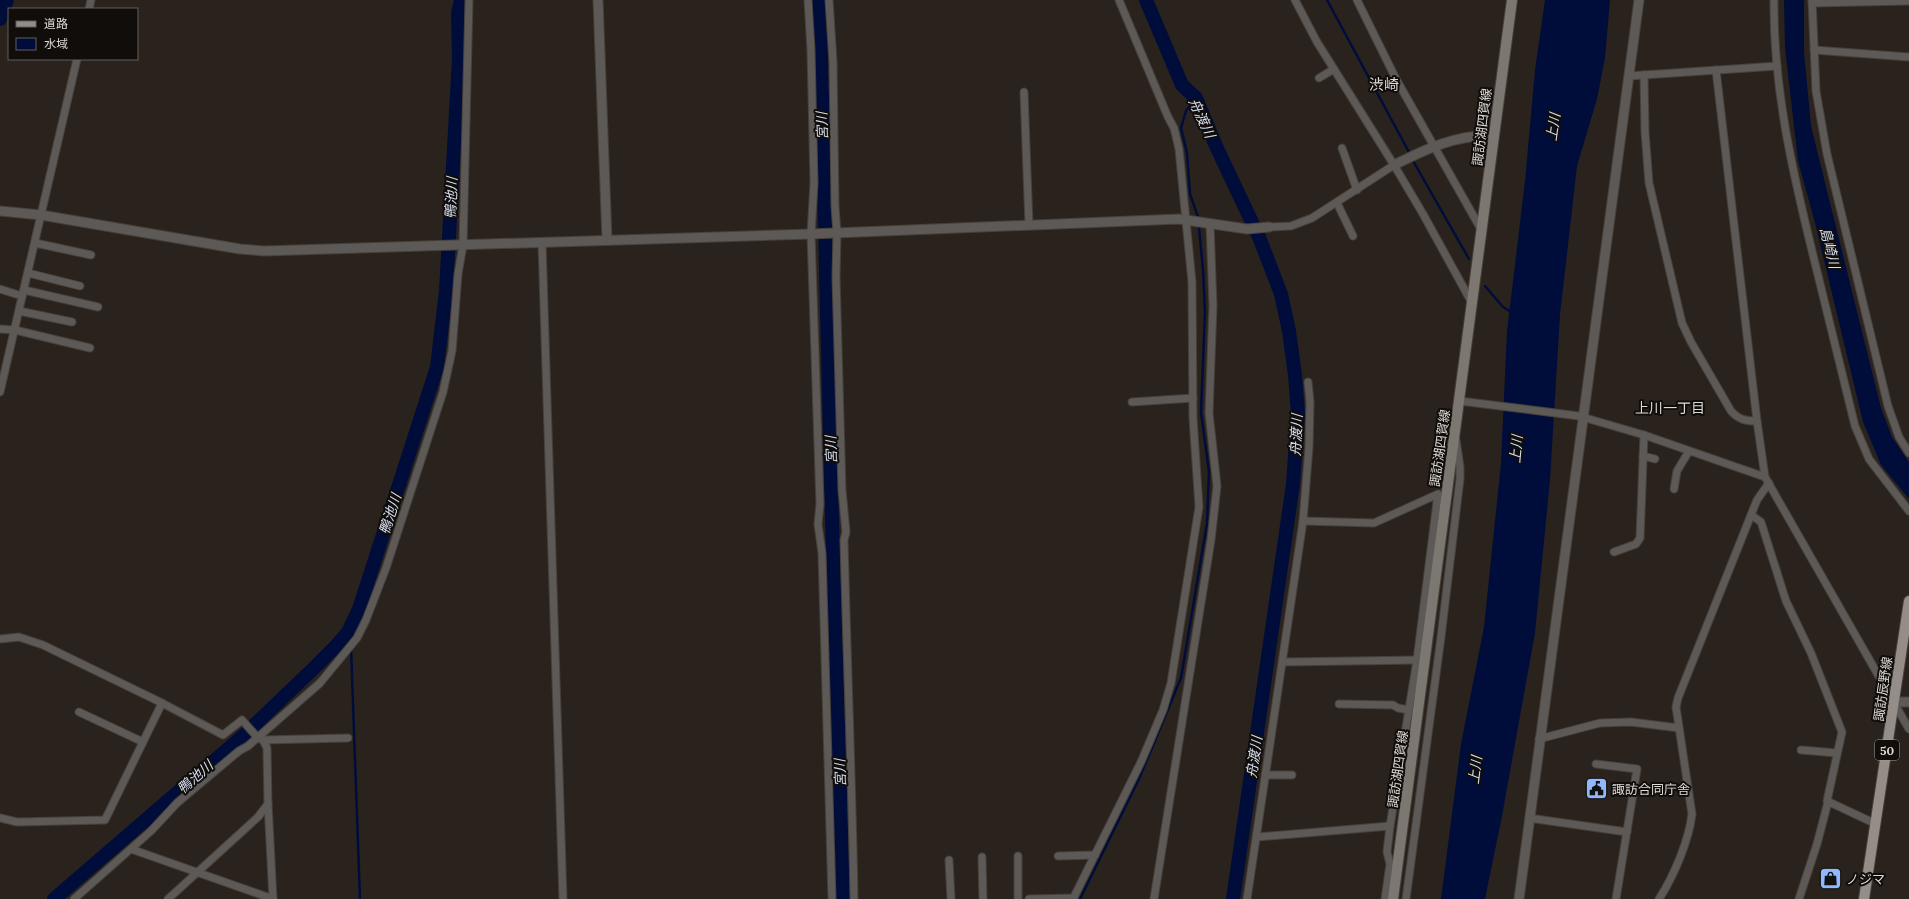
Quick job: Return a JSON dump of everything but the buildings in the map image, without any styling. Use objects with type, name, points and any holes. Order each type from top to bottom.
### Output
[{"type":"main road","name":"諏訪湖四賀線","points":[[1393,899],[1455,438],[1462,401],[1472,303],[1512,0]]},
{"type":"main road","name":"諏訪辰野線","points":[[1864,899],[1894,702],[1906,637],[1909,601]]},
{"type":"street","points":[[74,899],[132,849],[177,803],[239,751],[260,739],[320,683],[357,638],[372,605],[386,568],[442,392],[452,351],[458,274],[462,245],[469,0]]},
{"type":"street","points":[[598,0],[607,240]]},
{"type":"street","points":[[808,0],[811,50],[814,183],[820,504],[818,524],[822,553],[832,899]]},
{"type":"street","points":[[829,0],[833,61],[838,371],[842,490],[846,532],[844,556],[852,770],[854,899]]},
{"type":"street","points":[[1029,899],[1074,898],[1141,762],[1163,710],[1171,683],[1200,507],[1195,450],[1193,398],[1193,312],[1187,220],[1179,149],[1174,128],[1119,0]]},
{"type":"street","points":[[1295,0],[1334,69],[1423,214],[1472,303]]},
{"type":"street","points":[[1357,0],[1396,79],[1482,231]]},
{"type":"street","points":[[1519,899],[1539,739],[1639,0]]},
{"type":"street","points":[[1909,1],[1812,2],[1816,91],[1827,154],[1890,413],[1899,437],[1909,453]]},
{"type":"street","points":[[1774,2],[1777,66],[1793,176],[1855,426],[1869,459],[1909,511]]},
{"type":"street","points":[[1814,50],[1909,57]]},
{"type":"street","points":[[0,392],[77,60]]},
{"type":"street","points":[[1629,76],[1777,66]]},
{"type":"street","points":[[1319,78],[1334,69]]},
{"type":"street","points":[[1716,70],[1757,421],[1767,480],[1909,729]]},
{"type":"street","points":[[1644,75],[1645,132],[1649,182],[1682,323],[1691,342],[1736,418],[1757,421]]},
{"type":"street","points":[[1024,92],[1029,225]]},
{"type":"street","points":[[0,211],[41,215],[240,249],[264,251],[814,234],[1187,220],[1247,229],[1291,226],[1312,218],[1394,165],[1424,150],[1461,138],[1494,136]]},
{"type":"street","points":[[1342,148],[1357,190]]},
{"type":"street","points":[[1337,203],[1353,236]]},
{"type":"street","points":[[1154,899],[1211,540],[1217,486],[1209,413],[1213,306],[1210,224]]},
{"type":"street","points":[[35,243],[90,255]]},
{"type":"street","points":[[542,243],[563,899]]},
{"type":"street","points":[[28,273],[80,286]]},
{"type":"street","points":[[0,290],[98,307]]},
{"type":"street","points":[[19,311],[72,322]]},
{"type":"street","points":[[0,329],[14,330],[90,348]]},
{"type":"street","points":[[1247,899],[1303,521],[1309,447],[1310,402],[1308,382]]},
{"type":"street","points":[[1132,402],[1193,398]]},
{"type":"street","points":[[1462,401],[1582,417],[1689,450],[1767,480]]},
{"type":"street","points":[[1614,552],[1636,544],[1640,538],[1644,435]]},
{"type":"street","points":[[1406,899],[1441,637],[1460,479],[1458,450],[1455,438]]},
{"type":"street","points":[[1674,489],[1677,471],[1689,450]]},
{"type":"street","points":[[1643,456],[1655,459]]},
{"type":"street","points":[[1659,899],[1668,886],[1690,827],[1692,814],[1676,707],[1678,698],[1757,500],[1767,480]]},
{"type":"street","points":[[1303,521],[1374,523],[1438,494],[1417,660],[1390,826],[1387,852],[1390,864],[1385,899]]},
{"type":"street","points":[[1751,515],[1761,522],[1786,602],[1811,653],[1842,732],[1826,801],[1828,802],[1817,844],[1799,899]]},
{"type":"street","points":[[0,639],[19,637],[43,646],[162,703],[223,735],[242,720],[267,748],[268,804],[273,899],[132,849]]},
{"type":"street","points":[[1283,662],[1417,660]]},
{"type":"street","points":[[1894,702],[1909,702]]},
{"type":"street","points":[[0,818],[17,822],[105,820],[162,703]]},
{"type":"street","points":[[1339,704],[1393,704],[1398,708],[1409,710]]},
{"type":"street","points":[[79,712],[143,742]]},
{"type":"street","points":[[1539,739],[1600,723],[1631,722],[1679,728]]},
{"type":"street","points":[[260,739],[348,738]]},
{"type":"street","points":[[1801,750],[1837,753]]},
{"type":"street","points":[[1596,764],[1637,769],[1616,899]]},
{"type":"street","points":[[1266,775],[1292,775]]},
{"type":"street","points":[[1828,802],[1876,824]]},
{"type":"street","points":[[168,899],[258,817],[268,804]]},
{"type":"street","points":[[1529,818],[1627,832]]},
{"type":"street","points":[[1257,837],[1390,826]]},
{"type":"street","points":[[1058,856],[1095,855]]},
{"type":"street","points":[[1018,856],[1018,899]]},
{"type":"street","points":[[982,857],[983,899]]},
{"type":"street","points":[[949,860],[951,899]]},
{"type":"water","name":"上川","points":[[1545,0],[1610,0],[1605,58],[1597,99],[1577,166],[1560,315],[1550,480],[1535,633],[1502,816],[1485,899],[1441,899],[1461,744],[1484,627],[1501,463],[1507,331],[1525,181],[1535,70]]},
{"type":"water","name":"島崎川","points":[[1784,0],[1804,0],[1804,52],[1811,126],[1881,408],[1892,437],[1909,462],[1909,499],[1881,465],[1863,422],[1815,223],[1798,161],[1785,48]]},
{"type":"waterway","points":[[0,19],[7,0]]},
{"type":"waterway","name":"鴨池川","points":[[54,899],[244,735],[336,646],[348,632],[359,609],[437,367],[446,290],[459,59],[458,13],[461,0]]},
{"type":"waterway","name":"宮川","points":[[818,0],[821,57],[843,899]]},
{"type":"waterway","name":"舟渡川","points":[[1146,0],[1182,85],[1196,98],[1216,146],[1259,237],[1281,294],[1289,331],[1295,375],[1298,414],[1293,484],[1233,899]]},
{"type":"waterway","points":[[1327,0],[1410,154]]},
{"type":"waterway","points":[[1080,899],[1139,779],[1181,678],[1207,523],[1209,472],[1201,412],[1205,312],[1203,270],[1198,217],[1190,194],[1187,153],[1181,128],[1186,111],[1196,98]]},
{"type":"waterway","points":[[1412,159],[1469,259]]},
{"type":"waterway","points":[[1485,286],[1503,307],[1511,312]]},
{"type":"waterway","points":[[348,632],[351,643]]},
{"type":"waterway","points":[[351,648],[360,899]]},
{"type":"place","name":"諏訪合同庁舎","points":[[1596,789]]},
{"type":"place","name":"ノジマ","points":[[1830,879]]},
{"type":"district","name":"渋崎","points":[[1384,84]]},
{"type":"district","name":"上川一丁目","points":[[1670,408]]}]
